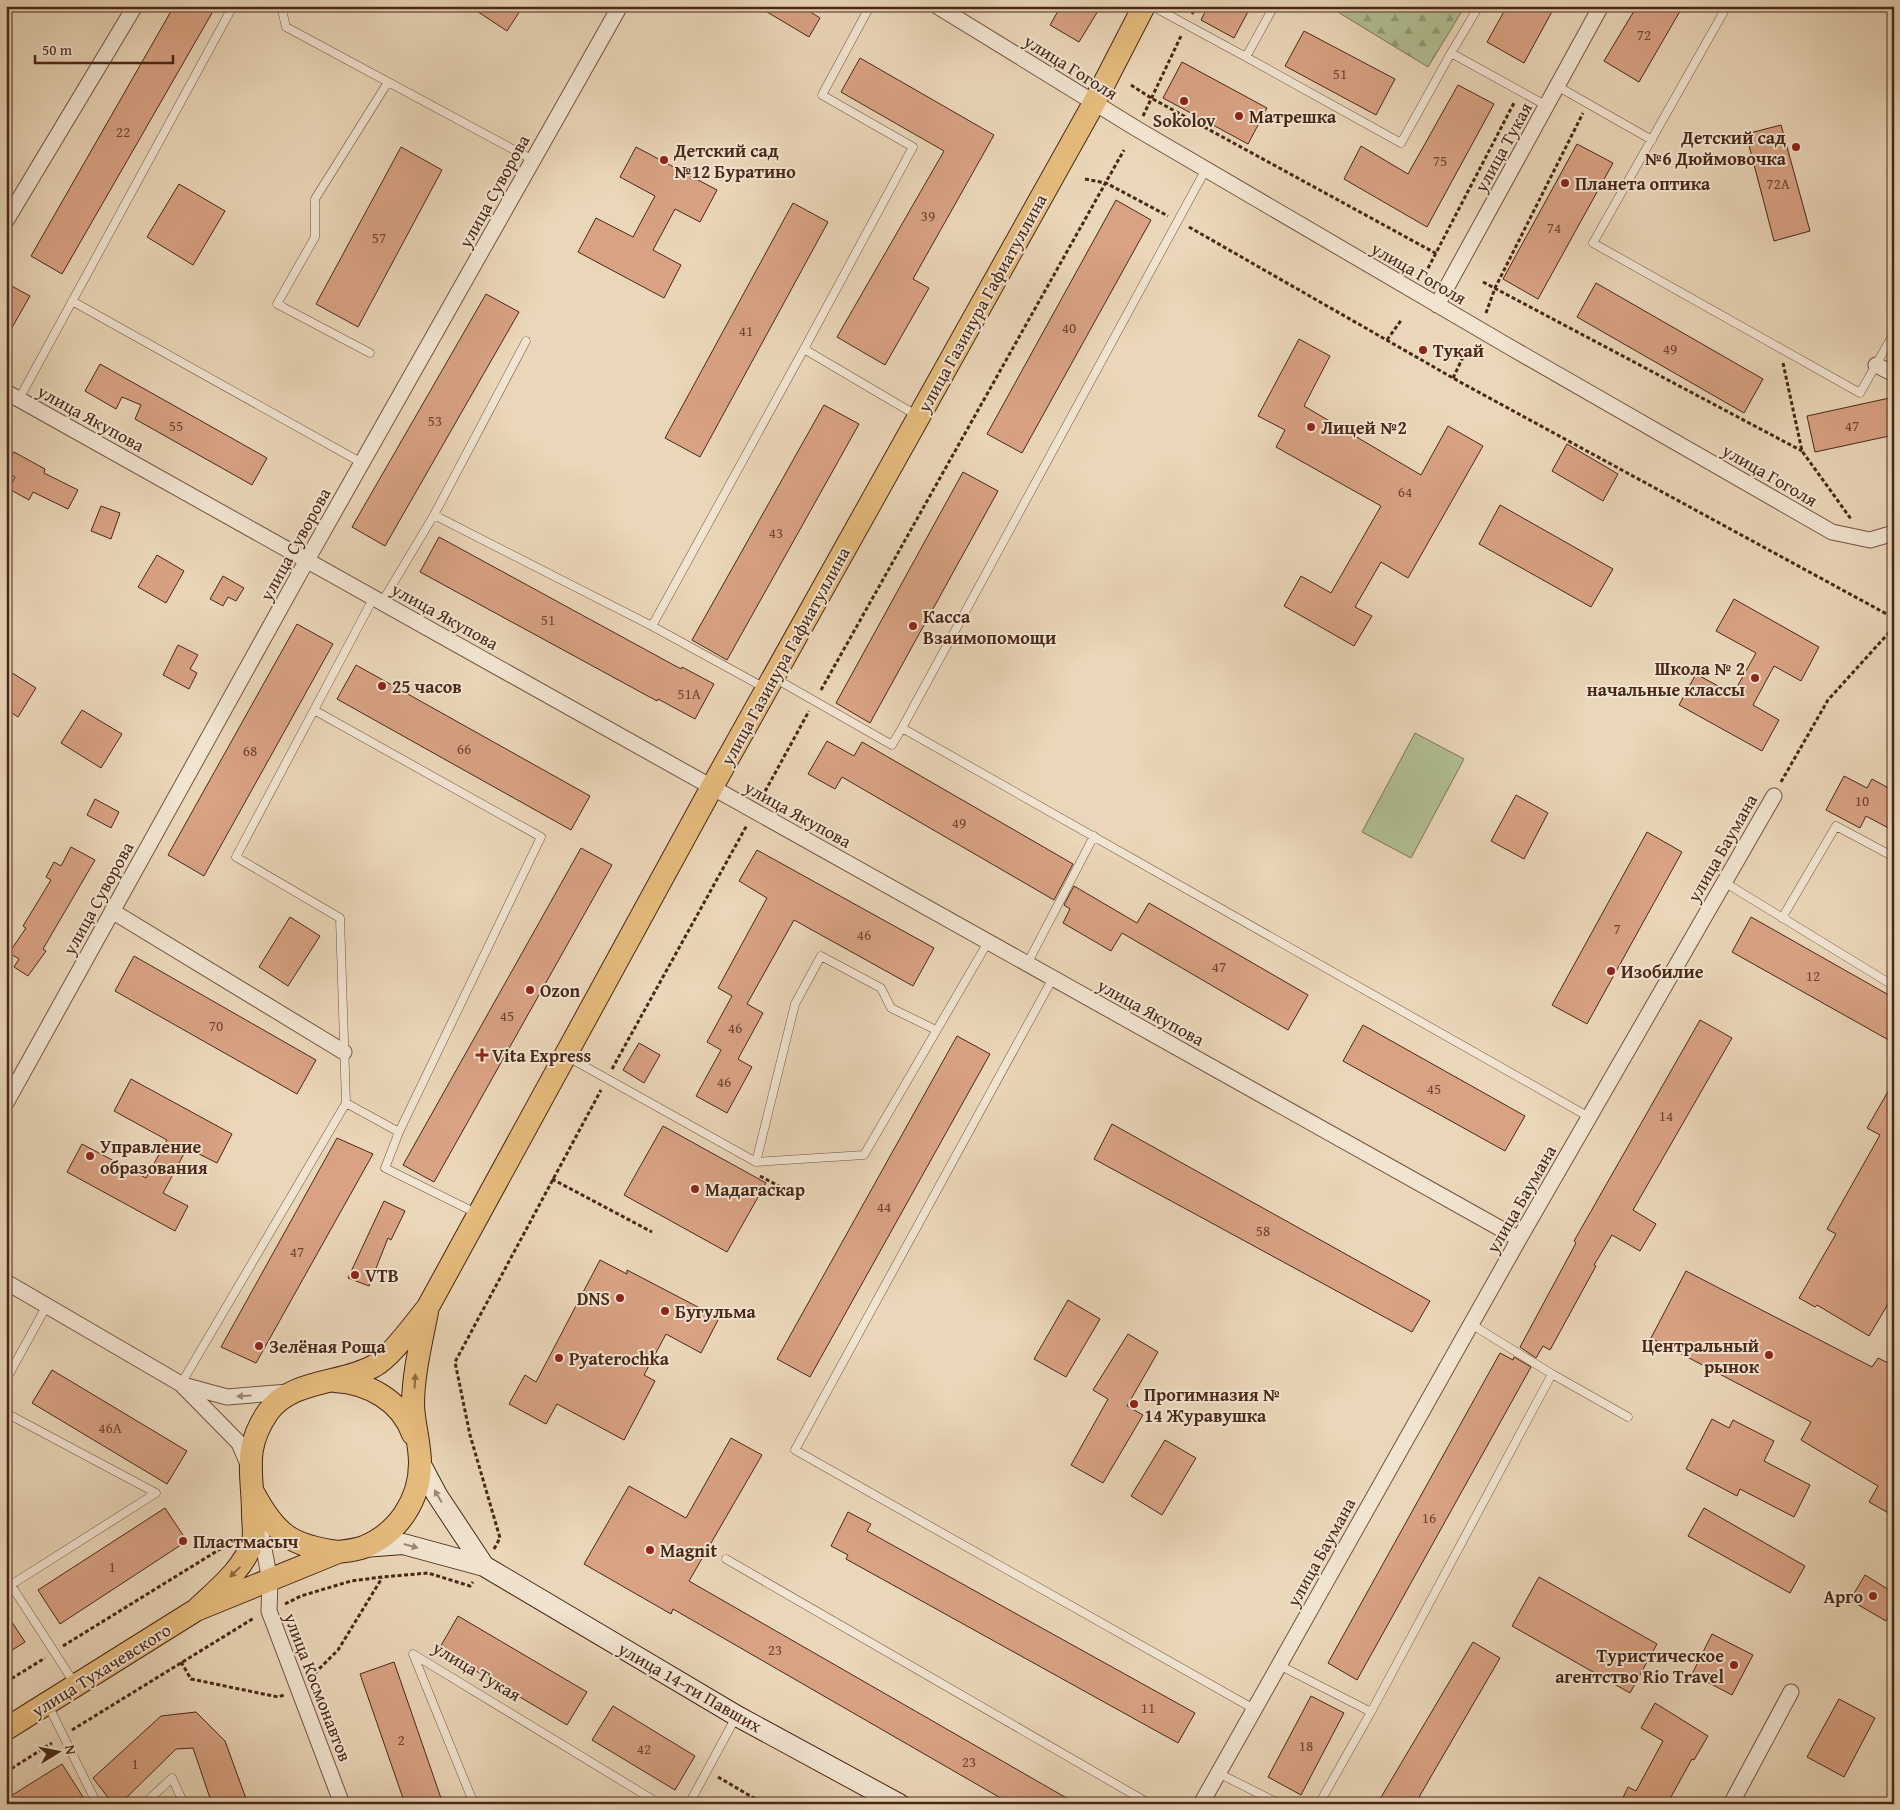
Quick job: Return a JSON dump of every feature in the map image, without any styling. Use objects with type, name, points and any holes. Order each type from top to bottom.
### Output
[{"type":"main road","name":"улица Газинура Гафиатуллина","points":[[428,1308],[712,788],[1094,103],[1144,6]]},
{"type":"main road","points":[[196,1610],[242,1565],[254,1538],[253,1493],[249,1466],[254,1436],[269,1411],[292,1392],[375,1366],[402,1339],[428,1308]]},
{"type":"main road","points":[[196,1610],[338,1552],[363,1547],[387,1534],[405,1515],[417,1490],[419,1455],[414,1407],[416,1369],[428,1308]]},
{"type":"main road","points":[[329,1381],[349,1382],[368,1388],[385,1398],[400,1411],[411,1428],[419,1455]]},
{"type":"main road","points":[[253,1493],[266,1518],[286,1537],[311,1549],[338,1552]]},
{"type":"main road","name":"улица Тухачевского","points":[[6,1729],[196,1610]]},
{"type":"street","points":[[6,221],[134,6]]},
{"type":"street","name":"улица Суворова","points":[[6,1103],[307,560],[620,6]]},
{"type":"street","name":"улица Гоголя","points":[[937,6],[1094,103],[1438,305],[1832,532],[1870,540],[1894,533]]},
{"type":"street","name":"улица Тукая","points":[[1438,305],[1601,6]]},
{"type":"street","points":[[1876,365],[1894,374]]},
{"type":"street","name":"улица Якупова","points":[[13,396],[1519,1239]]},
{"type":"street","name":"улица Баумана","points":[[1201,1804],[1519,1239],[1774,796]]},
{"type":"street","points":[[112,911],[344,1052]]},
{"type":"street","points":[[6,1282],[181,1384],[227,1397],[292,1392]]},
{"type":"street","points":[[181,1384],[240,1443],[249,1466]]},
{"type":"street","points":[[419,1455],[437,1495],[484,1566]]},
{"type":"street","name":"улица Космонавтов","points":[[253,1493],[270,1581],[269,1611],[342,1804]]},
{"type":"street","points":[[363,1547],[403,1544],[484,1566]]},
{"type":"street","name":"улица 14-ти Павших","points":[[484,1566],[737,1716],[899,1804]]},
{"type":"street","points":[[1730,1804],[1791,1692]]},
{"type":"lane","points":[[13,396],[72,301],[233,6]]},
{"type":"lane","points":[[281,6],[286,27],[533,160]]},
{"type":"lane","points":[[652,626],[913,147],[822,95],[870,6]]},
{"type":"lane","points":[[1152,6],[1401,144],[1479,6]]},
{"type":"lane","points":[[1246,57],[1274,6]]},
{"type":"lane","points":[[1727,6],[1593,243],[1860,393],[1894,333]]},
{"type":"lane","points":[[1451,53],[1546,106]]},
{"type":"lane","points":[[370,353],[277,304],[316,237],[315,199],[388,82]]},
{"type":"lane","points":[[1557,86],[1652,140]]},
{"type":"lane","points":[[434,514],[652,626],[770,684],[814,701],[892,745],[1206,168]]},
{"type":"lane","points":[[72,301],[362,463]]},
{"type":"lane","points":[[181,1384],[346,1103],[340,918],[236,857],[314,710],[378,599],[434,514],[526,341]]},
{"type":"lane","points":[[804,349],[919,417]]},
{"type":"lane","points":[[314,710],[541,837],[399,1132],[385,1168],[479,1214]]},
{"type":"lane","points":[[902,728],[1589,1117]]},
{"type":"lane","points":[[1782,918],[1836,826],[1894,857]]},
{"type":"lane","points":[[1027,964],[1094,836]]},
{"type":"lane","points":[[1724,882],[1894,986]]},
{"type":"lane","points":[[565,1056],[756,1162],[864,1155],[988,942]]},
{"type":"lane","points":[[756,1162],[795,1004],[822,956],[881,988],[891,1008],[936,1030]]},
{"type":"lane","points":[[1053,978],[795,1450],[1254,1709]]},
{"type":"lane","points":[[346,1103],[399,1132]]},
{"type":"lane","points":[[6,1380],[46,1305]]},
{"type":"lane","points":[[1471,1324],[1552,1374],[1628,1417]]},
{"type":"lane","points":[[1319,1804],[1371,1712],[1552,1374]]},
{"type":"lane","points":[[6,1413],[156,1493],[9,1587],[76,1686]]},
{"type":"lane","points":[[726,1559],[1150,1804]]},
{"type":"lane","name":"улица Тукая","points":[[474,1804],[413,1654],[660,1804]]},
{"type":"lane","points":[[1279,1665],[1371,1712]]},
{"type":"lane","points":[[48,1703],[97,1804]]},
{"type":"lane","points":[[689,1804],[709,1771],[737,1716]]},
{"type":"lane","points":[[1218,1773],[1280,1804]]},
{"type":"lane","points":[[144,1804],[172,1778],[184,1804]]},
{"type":"path","points":[[1142,118],[1196,6]]},
{"type":"path","points":[[1131,85],[1151,98],[1437,254]]},
{"type":"path","points":[[1426,274],[1520,91]]},
{"type":"path","points":[[1486,313],[1495,288],[1588,103]]},
{"type":"path","points":[[6,1772],[242,1624],[301,1596],[352,1581],[428,1573],[470,1586],[484,1566],[500,1538],[470,1435],[455,1362],[606,1079],[814,701],[1124,150]]},
{"type":"path","points":[[1084,180],[1106,183],[1178,221],[1453,378],[1894,618]]},
{"type":"path","points":[[1483,282],[1802,451]]},
{"type":"path","points":[[1386,340],[1402,319]]},
{"type":"path","points":[[1780,348],[1802,451],[1854,524]]},
{"type":"path","points":[[1453,378],[1463,357]]},
{"type":"path","name":"улица Баумана","points":[[1774,796],[1828,700],[1894,627]]},
{"type":"path","points":[[552,1179],[652,1232]]},
{"type":"path","points":[[6,1682],[230,1543]]},
{"type":"path","points":[[709,1771],[764,1804]]},
{"type":"green space","points":[[1328,6],[1465,6],[1428,67]]},
{"type":"green space","points":[[1415,733],[1464,759],[1411,858],[1362,832]]},
{"type":"building","points":[[174,6],[216,6],[62,274],[31,256]]},
{"type":"building","points":[[469,6],[523,6],[507,31]]},
{"type":"building","points":[[757,6],[801,6],[820,18],[809,37]]},
{"type":"building","points":[[1061,6],[1101,6],[1079,42],[1050,25]]},
{"type":"building","points":[[1208,6],[1251,6],[1234,38],[1201,20]]},
{"type":"building","points":[[1507,6],[1555,6],[1524,63],[1487,42]]},
{"type":"building","points":[[1637,6],[1683,6],[1639,82],[1604,61]]},
{"type":"building","points":[[1304,31],[1395,79],[1376,115],[1285,66]]},
{"type":"building","points":[[860,58],[994,135],[913,279],[929,288],[885,365],[837,337],[944,151],[841,92]]},
{"type":"building","points":[[1182,62],[1267,108],[1248,144],[1163,98]]},
{"type":"building","points":[[1458,85],[1494,104],[1427,227],[1344,179],[1361,146],[1408,174]]},
{"type":"building","points":[[1781,125],[1810,231],[1774,241],[1746,134]]},
{"type":"building","points":[[1577,144],[1613,163],[1538,299],[1503,279]]},
{"type":"building","points":[[401,147],[442,170],[358,327],[316,304]]},
{"type":"building","points":[[636,147],[717,190],[700,222],[675,209],[653,250],[681,265],[664,298],[578,252],[596,218],[633,237],[655,196],[620,177]]},
{"type":"building","points":[[179,184],[225,211],[193,265],[147,237]]},
{"type":"building","points":[[1116,200],[1151,220],[1022,453],[987,434]]},
{"type":"building","points":[[793,203],[828,222],[700,457],[665,438]]},
{"type":"building","points":[[6,283],[30,296],[6,338]]},
{"type":"building","points":[[1596,283],[1763,379],[1744,413],[1577,317]]},
{"type":"building","points":[[486,294],[519,312],[385,546],[352,527]]},
{"type":"building","points":[[1299,339],[1330,356],[1304,406],[1421,475],[1448,426],[1483,446],[1408,578],[1381,562],[1355,607],[1372,616],[1354,646],[1284,606],[1301,576],[1331,593],[1381,506],[1276,447],[1285,430],[1258,416]]},
{"type":"building","points":[[100,364],[267,458],[252,485],[135,419],[141,405],[122,397],[116,409],[85,391]]},
{"type":"building","points":[[1894,397],[1894,435],[1815,452],[1807,416]]},
{"type":"building","points":[[824,405],[859,424],[727,660],[692,640]]},
{"type":"building","points":[[1567,444],[1618,474],[1603,501],[1552,471]]},
{"type":"building","points":[[14,452],[45,469],[44,473],[78,490],[68,509],[33,492],[29,500],[9,489],[15,477],[6,472],[6,466]]},
{"type":"building","points":[[963,472],[998,491],[870,723],[836,703]]},
{"type":"building","points":[[1500,505],[1613,569],[1591,607],[1479,544]]},
{"type":"building","points":[[101,506],[120,513],[111,539],[91,531]]},
{"type":"building","points":[[439,537],[681,669],[682,667],[714,684],[695,719],[658,699],[657,701],[420,572]]},
{"type":"building","points":[[157,555],[184,571],[166,603],[138,587]]},
{"type":"building","points":[[223,576],[244,588],[236,601],[228,597],[223,606],[210,599]]},
{"type":"building","name":"Школа № 2 начальные классы","points":[[1734,599],[1819,647],[1801,681],[1774,666],[1753,705],[1779,720],[1762,751],[1679,705],[1696,674],[1733,694],[1756,653],[1716,631]]},
{"type":"building","points":[[297,624],[333,644],[204,876],[168,855]]},
{"type":"building","points":[[178,645],[198,655],[190,669],[197,673],[189,689],[163,675]]},
{"type":"building","points":[[356,665],[590,796],[571,830],[337,699]]},
{"type":"building","points":[[6,669],[36,688],[18,717],[6,709]]},
{"type":"building","points":[[82,710],[122,734],[101,768],[61,743]]},
{"type":"building","points":[[827,741],[854,756],[862,742],[1073,864],[1054,900],[842,777],[835,789],[808,774]]},
{"type":"building","points":[[1844,776],[1867,788],[1872,779],[1894,791],[1894,831],[1866,816],[1860,828],[1826,810]]},
{"type":"building","points":[[1516,795],[1548,813],[1524,859],[1491,841]]},
{"type":"building","points":[[95,799],[119,812],[111,828],[87,815]]},
{"type":"building","points":[[1647,832],[1682,852],[1587,1024],[1552,1005]]},
{"type":"building","points":[[71,847],[95,860],[43,949],[46,951],[28,976],[14,967],[19,959],[9,953],[26,928],[23,926],[51,880],[46,877],[54,862],[61,866]]},
{"type":"building","points":[[581,848],[612,865],[434,1182],[403,1165]]},
{"type":"building","points":[[757,850],[934,948],[913,986],[794,920],[747,1004],[763,1013],[738,1059],[752,1067],[727,1113],[696,1096],[721,1050],[707,1042],[732,996],[718,988],[767,898],[739,881]]},
{"type":"building","points":[[1074,886],[1137,923],[1149,903],[1308,995],[1288,1030],[1122,933],[1111,951],[1063,923],[1070,909],[1064,905]]},
{"type":"building","points":[[290,917],[320,936],[288,986],[259,967]]},
{"type":"building","points":[[1751,917],[1894,998],[1894,1043],[1732,952]]},
{"type":"building","points":[[134,956],[316,1060],[297,1094],[115,991]]},
{"type":"building","points":[[1700,1020],[1732,1038],[1633,1210],[1656,1224],[1640,1251],[1612,1235],[1594,1265],[1596,1266],[1550,1350],[1543,1346],[1536,1358],[1520,1347],[1576,1243],[1574,1241]]},
{"type":"building","points":[[1363,1025],[1525,1116],[1505,1151],[1343,1061]]},
{"type":"building","points":[[957,1036],[990,1054],[810,1377],[777,1359]]},
{"type":"building","points":[[639,1043],[660,1055],[644,1083],[623,1070]]},
{"type":"building","name":"Управление образования","points":[[131,1079],[232,1134],[217,1163],[187,1148],[163,1193],[188,1206],[175,1231],[67,1172],[82,1144],[146,1178],[167,1140],[114,1111]]},
{"type":"building","points":[[1894,1081],[1894,1294],[1869,1336],[1817,1305],[1815,1307],[1799,1298],[1836,1234],[1827,1229],[1880,1135],[1867,1128]]},
{"type":"building","points":[[1112,1124],[1430,1301],[1412,1332],[1094,1159]]},
{"type":"building","name":"Мадагаскар","points":[[663,1126],[766,1183],[727,1252],[624,1195]]},
{"type":"building","points":[[337,1138],[373,1154],[256,1363],[221,1347]]},
{"type":"building","points":[[384,1201],[405,1211],[391,1240],[388,1238],[369,1286],[348,1278]]},
{"type":"building","points":[[600,1260],[627,1274],[627,1270],[719,1318],[701,1353],[666,1334],[644,1375],[655,1381],[624,1440],[557,1404],[546,1424],[509,1404],[525,1375],[536,1382]]},
{"type":"building","points":[[1686,1271],[1872,1367],[1878,1358],[1894,1366],[1894,1516],[1869,1502],[1878,1486],[1801,1440],[1811,1422],[1651,1338]]},
{"type":"building","points":[[1068,1300],[1100,1319],[1066,1377],[1034,1359]]},
{"type":"building","points":[[1128,1334],[1158,1352],[1127,1406],[1143,1415],[1103,1483],[1071,1465],[1108,1399],[1093,1390]]},
{"type":"building","points":[[1500,1353],[1513,1360],[1514,1357],[1531,1367],[1357,1680],[1328,1663]]},
{"type":"building","points":[[52,1370],[187,1451],[167,1484],[32,1403]]},
{"type":"building","points":[[1712,1419],[1729,1428],[1733,1420],[1774,1441],[1764,1461],[1810,1485],[1794,1517],[1740,1489],[1737,1496],[1686,1469]]},
{"type":"building","points":[[731,1438],[762,1455],[689,1581],[1077,1804],[1011,1804],[673,1609],[671,1614],[584,1564],[629,1486],[686,1518]]},
{"type":"building","points":[[1165,1440],[1196,1458],[1162,1515],[1131,1496]]},
{"type":"building","points":[[165,1508],[187,1541],[60,1624],[38,1590]]},
{"type":"building","points":[[1704,1508],[1805,1566],[1790,1593],[1688,1536]]},
{"type":"building","points":[[848,1512],[871,1524],[867,1531],[1195,1713],[1178,1743],[846,1559],[848,1555],[831,1546]]},
{"type":"building","name":"Арго","points":[[1865,1575],[1894,1593],[1894,1607],[1886,1621],[1850,1600]]},
{"type":"building","points":[[1539,1577],[1657,1644],[1630,1693],[1512,1626]]},
{"type":"building","points":[[6,1613],[25,1642],[6,1654]]},
{"type":"building","points":[[458,1616],[587,1692],[567,1725],[439,1649]]},
{"type":"building","points":[[1712,1634],[1753,1655],[1732,1695],[1692,1674]]},
{"type":"building","points":[[1473,1642],[1500,1658],[1415,1804],[1377,1804]]},
{"type":"building","points":[[394,1662],[443,1804],[405,1804],[360,1674]]},
{"type":"building","points":[[1311,1696],[1344,1713],[1301,1795],[1268,1777]]},
{"type":"building","points":[[1839,1699],[1875,1718],[1844,1777],[1807,1757]]},
{"type":"building","points":[[1655,1703],[1708,1736],[1694,1760],[1692,1759],[1667,1804],[1620,1804],[1628,1787],[1636,1791],[1663,1741],[1641,1728]]},
{"type":"building","points":[[613,1706],[695,1756],[675,1790],[592,1740]]},
{"type":"building","points":[[196,1712],[225,1741],[248,1804],[212,1804],[193,1748],[176,1749],[120,1804],[113,1804],[93,1778],[161,1716]]},
{"type":"building","points":[[62,1764],[83,1797],[73,1804],[6,1804],[6,1799]]},
{"type":"place","name":"Sokolov","points":[[1184,101]]},
{"type":"place","name":"Матрешка","points":[[1239,116]]},
{"type":"place","name":"Детский сад №6 Дюймовочка","points":[[1796,147]]},
{"type":"place","name":"Детский сад №12 Буратино","points":[[664,160]]},
{"type":"place","name":"Планета оптика","points":[[1565,183]]},
{"type":"place","name":"Тукай","points":[[1423,350]]},
{"type":"place","name":"Лицей №2","points":[[1311,427]]},
{"type":"place","name":"Касса Взаимопомощи","points":[[913,626]]},
{"type":"place","name":"Школа № 2 начальные классы","points":[[1755,678]]},
{"type":"place","name":"25 часов","points":[[382,686]]},
{"type":"place","name":"Изобилие","points":[[1611,971]]},
{"type":"place","name":"Ozon","points":[[530,990]]},
{"type":"place","name":"Vita Express","points":[[482,1055]]},
{"type":"place","name":"Управление образования","points":[[90,1156]]},
{"type":"place","name":"Мадагаскар","points":[[695,1189]]},
{"type":"place","name":"VTB","points":[[355,1275]]},
{"type":"place","name":"DNS","points":[[620,1298]]},
{"type":"place","name":"Бугульма","points":[[665,1311]]},
{"type":"place","name":"Зелёная Роща","points":[[259,1346]]},
{"type":"place","name":"Центральный рынок","points":[[1769,1355]]},
{"type":"place","name":"Pyaterochka","points":[[559,1358]]},
{"type":"place","name":"Прогимназия № 14 Журавушка","points":[[1134,1404]]},
{"type":"place","name":"Пластмасыч","points":[[183,1541]]},
{"type":"place","name":"Magnit","points":[[650,1550]]},
{"type":"place","name":"Арго","points":[[1873,1596]]},
{"type":"place","name":"Туристическое агентство Rio Travel","points":[[1734,1665]]}]
